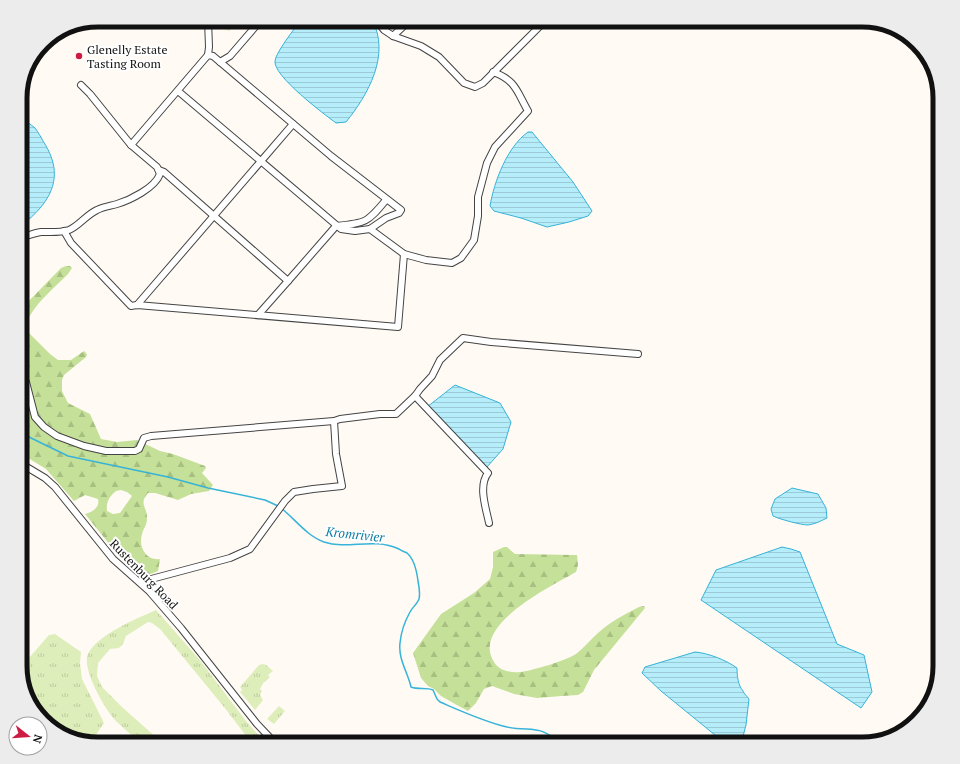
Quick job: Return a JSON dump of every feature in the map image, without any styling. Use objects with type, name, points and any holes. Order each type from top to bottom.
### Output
[{"type":"street","points":[[131,145],[208,55],[210,41],[209,27]]},
{"type":"street","points":[[220,62],[230,56],[255,27]]},
{"type":"street","points":[[382,27],[393,36],[421,46],[433,53],[439,57],[464,83],[475,88],[483,83],[539,27]]},
{"type":"street","points":[[393,36],[403,27]]},
{"type":"street","points":[[208,55],[213,56],[293,124],[386,200],[401,210],[399,213],[386,218],[370,229]]},
{"type":"street","points":[[178,91],[336,226],[347,230],[370,229],[404,254],[426,260],[452,263],[461,258],[474,240],[478,216],[478,197],[487,163],[495,147],[528,111],[518,90],[510,80],[493,72]]},
{"type":"street","points":[[81,85],[131,145],[288,281]]},
{"type":"street","points":[[137,305],[293,124]]},
{"type":"street","points":[[27,236],[39,232],[54,233],[75,227],[89,214],[98,209],[127,200],[145,190],[158,178],[159,170]]},
{"type":"street","points":[[258,315],[336,226],[362,224],[374,216],[386,200]]},
{"type":"street","points":[[64,231],[71,243],[131,306],[137,305],[398,327],[404,254]]},
{"type":"street","points":[[27,386],[35,417],[44,428],[56,436],[84,446],[101,450],[135,452],[139,449],[144,438],[151,436],[334,421],[380,414],[396,414],[415,396],[432,376],[440,360],[463,338],[491,342],[638,354]]},
{"type":"street","points":[[415,396],[488,473],[484,478],[484,504],[490,523]]},
{"type":"street","points":[[140,582],[230,558],[250,549],[285,501],[294,492],[342,486],[336,454],[334,421]]},
{"type":"street","name":"Rustenburg Road","points":[[27,466],[45,478],[54,487],[113,559],[149,591],[181,628],[257,724],[269,737]]},
{"type":"green space","points":[[223,27],[234,27],[229,31]]},
{"type":"green space","points":[[70,266],[72,268],[68,274],[38,304],[27,321],[27,303],[61,268]]},
{"type":"green space","points":[[27,330],[50,354],[58,360],[71,360],[84,351],[87,354],[86,357],[64,375],[62,380],[62,391],[68,403],[90,414],[101,439],[117,442],[137,440],[160,451],[173,454],[205,466],[206,468],[202,473],[213,485],[209,491],[191,494],[178,500],[155,493],[148,493],[144,500],[147,521],[142,534],[141,544],[147,555],[151,558],[160,559],[158,571],[142,576],[115,551],[85,514],[91,512],[97,507],[98,499],[85,495],[74,501],[46,469],[27,457]],"holes":[[[121,490],[132,496],[120,513],[113,514],[107,511],[108,502],[116,491]]]},
{"type":"green space","points":[[507,547],[515,554],[577,555],[578,565],[576,572],[517,608],[503,621],[493,634],[490,648],[494,662],[499,668],[509,672],[521,672],[565,659],[576,654],[598,633],[623,615],[639,607],[644,606],[645,608],[594,670],[583,692],[578,695],[537,698],[514,694],[492,686],[484,689],[476,703],[468,711],[441,696],[434,689],[428,686],[421,678],[413,653],[441,614],[474,593],[490,579],[493,567],[493,552]]},
{"type":"green space","points":[[156,610],[199,659],[260,737],[247,737],[160,629],[148,622],[126,636],[123,644],[119,648],[110,649],[98,663],[97,676],[102,687],[156,737],[134,737],[123,728],[112,717],[101,700],[91,679],[87,661],[88,654],[100,640],[128,623]]},
{"type":"green space","points":[[55,634],[81,652],[80,663],[82,679],[104,723],[95,737],[80,735],[71,732],[59,725],[45,713],[34,697],[29,684],[27,671],[28,659],[49,635]]},
{"type":"green space","points":[[263,664],[273,671],[268,675],[270,677],[264,682],[260,689],[262,691],[260,695],[263,700],[255,710],[240,692],[242,690],[240,687],[259,665]]},
{"type":"green space","points":[[279,706],[285,711],[274,724],[267,719]]},
{"type":"water","points":[[296,27],[375,27],[379,46],[378,60],[374,74],[362,99],[346,122],[336,123],[300,94],[282,76],[275,61],[286,40]]},
{"type":"water","points":[[27,122],[35,128],[39,134],[52,158],[54,166],[51,191],[47,199],[27,221]]},
{"type":"water","points":[[528,132],[532,132],[573,182],[592,211],[588,216],[547,227],[494,211],[490,206],[498,176],[508,156]]},
{"type":"water","points":[[455,385],[500,403],[511,422],[503,449],[486,468],[427,407]]},
{"type":"water","points":[[792,488],[818,494],[826,508],[827,518],[808,525],[790,522],[773,516],[771,509],[775,499]]},
{"type":"water","points":[[782,547],[800,552],[837,644],[864,655],[872,692],[861,708],[701,600],[716,570]]},
{"type":"water","points":[[695,652],[717,657],[737,668],[740,686],[749,699],[743,737],[717,737],[661,691],[642,673],[645,667]]},
{"type":"waterway","name":"Kromrivier","points":[[27,435],[29,437],[68,456],[168,477],[208,488],[265,500],[278,506]]},
{"type":"waterway","name":"Kromrivier","points":[[281,508],[312,536],[324,542],[342,545],[379,544],[399,549],[407,553],[413,562],[419,588],[419,599],[410,612],[405,623],[400,643],[400,655],[411,687],[433,690],[440,702],[465,713],[507,727],[541,731],[552,737]]},
{"type":"place","name":"Glenelly Estate Tasting Room","points":[[79,56]]}]
